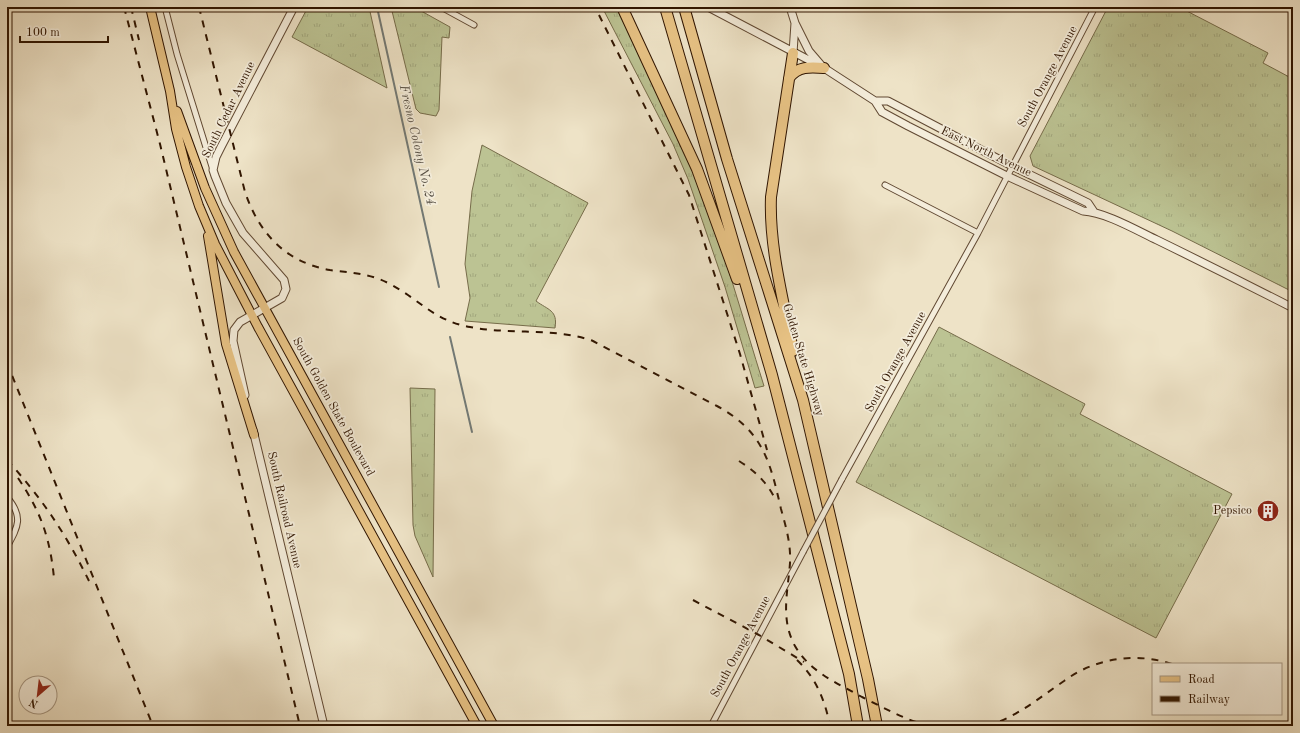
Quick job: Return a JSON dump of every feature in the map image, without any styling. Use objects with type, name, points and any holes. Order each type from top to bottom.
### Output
[{"type":"highway","points":[[622,7],[697,169],[772,375]]},
{"type":"highway","points":[[664,7],[772,375],[849,674],[858,726]]},
{"type":"highway","name":"Golden State Highway","points":[[684,7],[728,159],[803,400],[868,679],[877,726]]},
{"type":"highway","points":[[793,53],[771,197],[771,229],[803,400]]},
{"type":"highway","points":[[789,78],[793,73],[804,68],[824,68]]},
{"type":"main road","name":"South Golden State Boulevard","points":[[150,7],[170,91],[176,130],[186,167],[207,225],[224,262],[258,311],[494,726]]},
{"type":"main road","name":"South Golden State Boulevard","points":[[170,91],[212,207],[234,252],[258,311],[477,726]]},
{"type":"main road","points":[[207,225],[226,344],[254,435]]},
{"type":"street","points":[[165,7],[177,54],[212,170]]},
{"type":"street","name":"South Cedar Avenue","points":[[258,311],[279,300],[284,295],[286,289],[284,280],[239,228],[226,203],[212,170],[221,146],[294,7]]},
{"type":"street","points":[[440,7],[474,25]]},
{"type":"street","name":"East North Avenue","points":[[708,7],[824,68],[875,101],[882,112],[908,126],[1007,176],[1083,211],[1094,212],[1137,230],[1192,256],[1293,308]]},
{"type":"street","points":[[790,7],[795,23],[809,51],[824,68]]},
{"type":"street","name":"South Orange Avenue","points":[[711,726],[842,479],[978,233],[1095,7]]},
{"type":"street","points":[[793,53],[795,23]]},
{"type":"street","name":"East North Avenue","points":[[875,101],[888,101],[1012,166],[1088,203],[1094,212]]},
{"type":"street","points":[[885,185],[978,233]]},
{"type":"street","name":"South Railroad Avenue","points":[[258,311],[237,324],[232,336],[254,435],[324,726]]},
{"type":"street","points":[[7,497],[16,510],[18,519],[16,529],[7,548]]},
{"type":"green space","points":[[308,7],[369,7],[387,88],[292,37]]},
{"type":"green space","points":[[391,7],[414,7],[450,27],[449,38],[442,37],[439,110],[436,116],[420,113],[416,109]]},
{"type":"green space","points":[[602,7],[616,7],[678,134],[715,229],[764,386],[755,388],[725,287],[688,179],[673,144]]},
{"type":"green space","points":[[1108,7],[1179,7],[1268,53],[1263,63],[1293,79],[1293,292],[1172,231],[1033,166],[1030,156]]},
{"type":"green space","points":[[482,145],[588,203],[536,301],[551,311],[555,317],[555,328],[465,321],[470,298],[465,264],[472,191]]},
{"type":"green space","points":[[939,327],[1085,404],[1080,414],[1232,494],[1156,638],[856,482]]},
{"type":"green space","points":[[410,388],[435,389],[433,577],[415,536],[413,525]]},
{"type":"waterway","name":"Fresno Colony No. 24","points":[[377,7],[439,287]]},
{"type":"waterway","name":"Fresno Colony No. 24","points":[[450,337],[472,432]]},
{"type":"railway","points":[[124,7],[160,144],[300,726]]},
{"type":"railway","points":[[131,7],[139,40]]},
{"type":"railway","points":[[199,7],[245,192],[258,220],[266,233],[276,243],[287,253],[314,266],[330,270],[367,275],[388,283],[446,320],[457,324],[501,331],[563,334],[593,341],[717,406],[733,416],[755,437],[762,449],[773,476],[789,542],[790,563],[786,615],[790,636],[795,646],[808,663],[834,682],[894,713],[928,726]]},
{"type":"railway","points":[[599,15],[689,195],[740,354],[767,450]]},
{"type":"railway","points":[[7,363],[153,726]]},
{"type":"railway","points":[[7,460],[20,474],[52,517],[89,581]]},
{"type":"railway","points":[[739,461],[760,478],[776,501]]},
{"type":"railway","points":[[18,478],[33,502],[43,526],[50,550],[54,578]]},
{"type":"railway","points":[[693,600],[759,635],[804,662]]},
{"type":"railway","points":[[987,726],[1008,718],[1076,673],[1102,662],[1116,659],[1144,658],[1168,663]]},
{"type":"railway","points":[[797,660],[804,667],[819,690],[830,726]]},
{"type":"place","name":"Pepsico","points":[[1268,511]]}]
